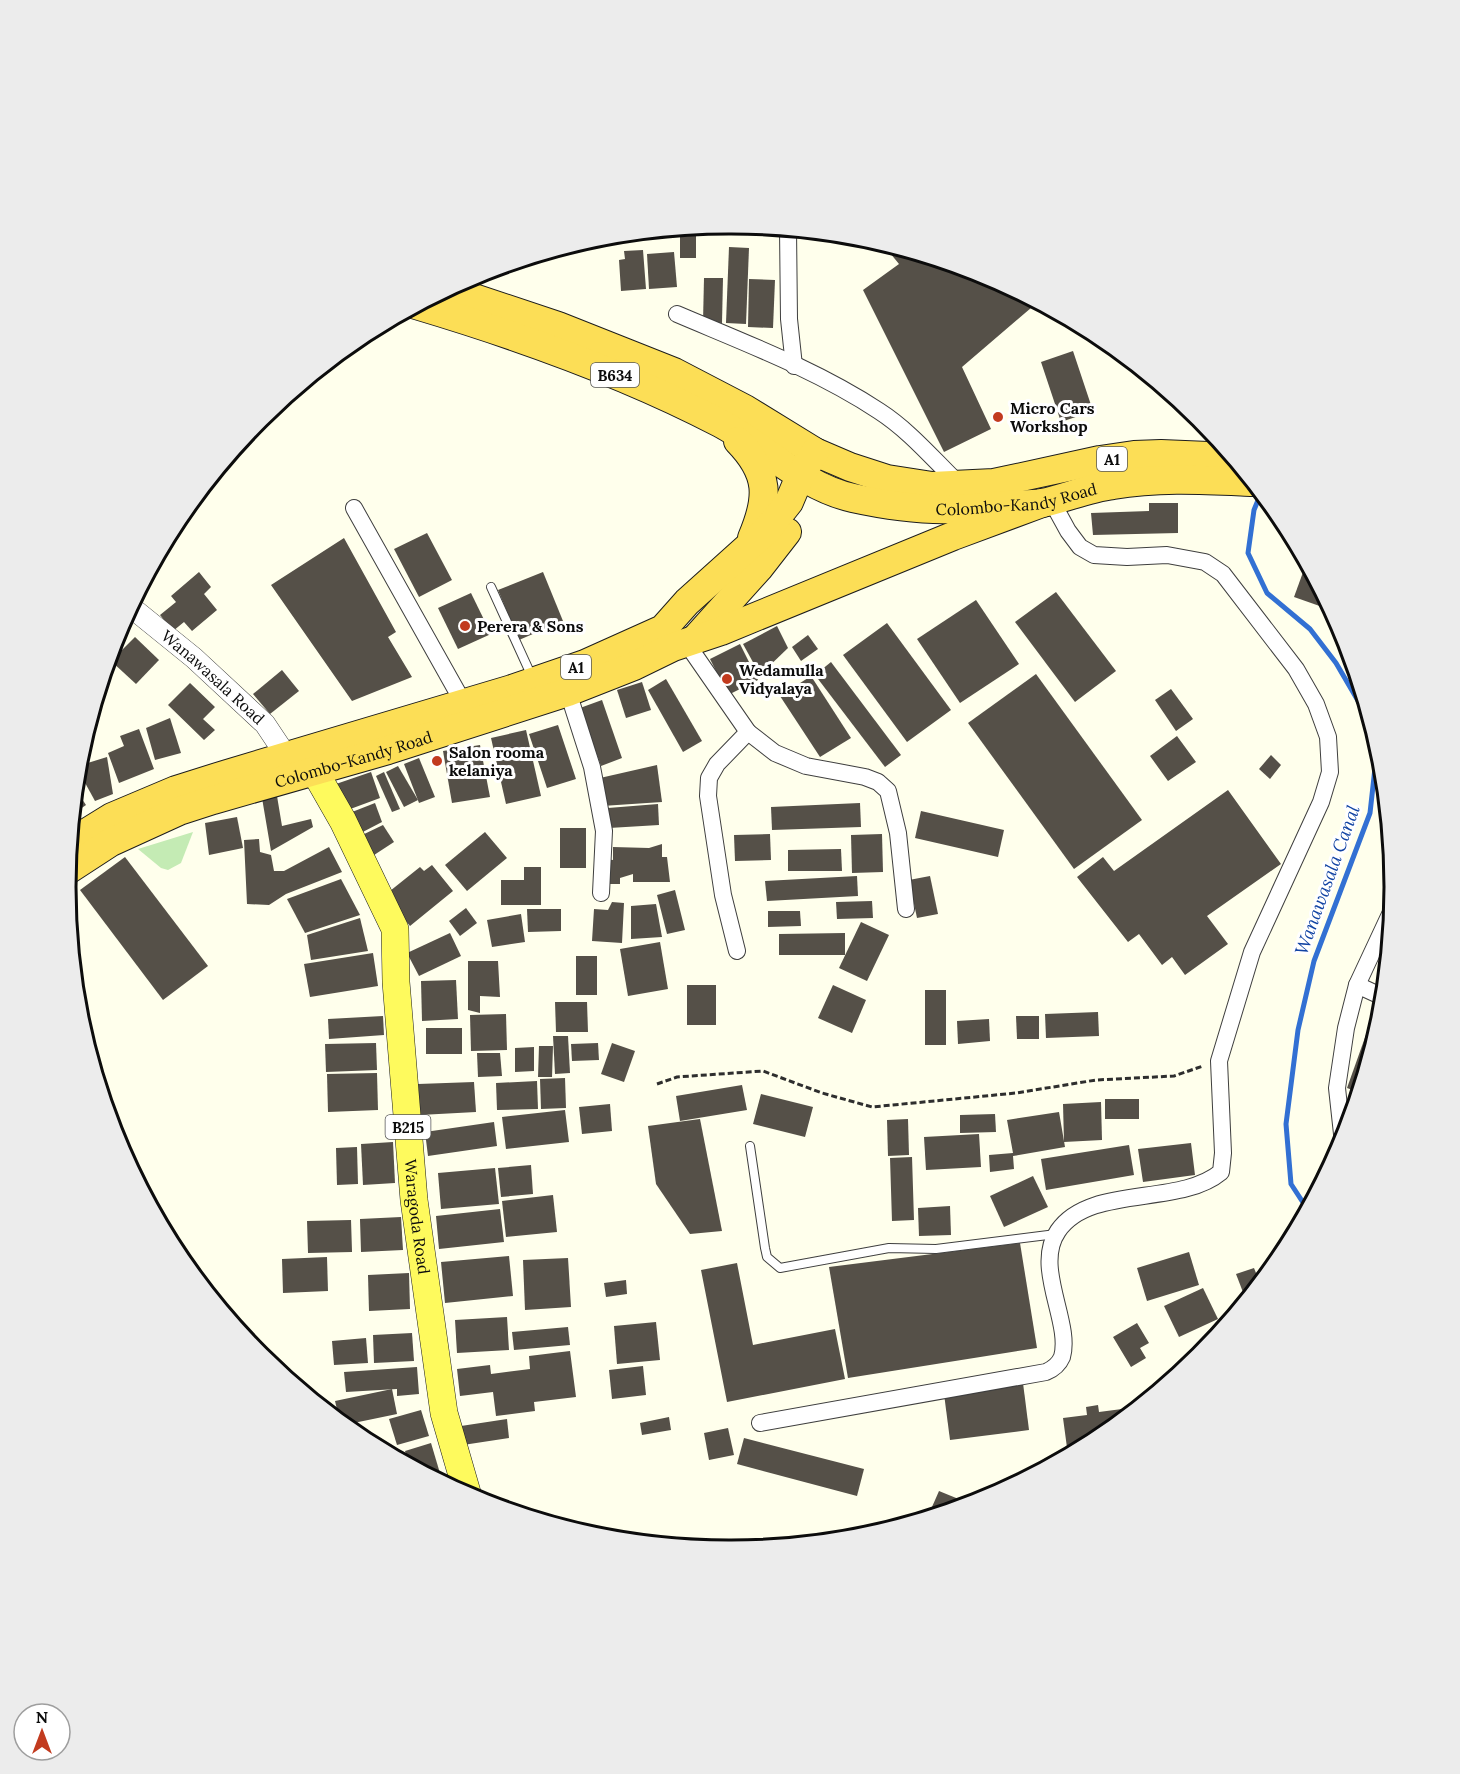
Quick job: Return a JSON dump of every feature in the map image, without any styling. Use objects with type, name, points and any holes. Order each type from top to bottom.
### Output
[{"type":"highway","name":"B634","points":[[459,293],[558,326],[674,372],[745,409],[825,456]]},
{"type":"highway","name":"B634","points":[[427,309],[547,348],[665,396],[722,424],[764,449],[808,481]]},
{"type":"highway","points":[[722,424],[760,468],[764,500],[759,521],[746,551]]},
{"type":"highway","name":"Colombo-Kandy Road","points":[[79,838],[112,817],[204,781],[534,682],[604,657],[663,630],[687,602],[766,531],[808,481],[825,456],[887,479],[932,486],[994,483],[1134,455],[1161,454],[1235,473]]},
{"type":"highway","name":"Colombo-Kandy Road","points":[[808,481],[852,498],[952,510],[1047,501],[1088,489],[1140,482],[1236,474]]},
{"type":"highway","name":"Colombo-Kandy Road","points":[[77,863],[93,852],[156,820],[213,800],[315,772],[568,692],[634,666],[673,647],[691,642],[793,523],[808,481]]},
{"type":"highway","points":[[691,642],[953,536],[1047,501]]},
{"type":"highway","points":[[287,757],[315,772]]},
{"type":"main road","name":"Waragoda Road","points":[[315,772],[347,830],[395,929],[396,982],[414,1200],[444,1413],[464,1484]]},
{"type":"street","points":[[788,236],[789,319],[794,366]]},
{"type":"street","points":[[677,314],[834,384],[881,411],[918,443],[960,485]]},
{"type":"street","points":[[760,1423],[1046,1372],[1054,1368],[1062,1358],[1063,1340],[1050,1269],[1056,1234],[1068,1218],[1091,1207],[1191,1188],[1209,1182],[1221,1172],[1223,1153],[1219,1060],[1252,952],[1321,802],[1330,771],[1328,737],[1316,704],[1296,669],[1223,574],[1205,562],[1183,557],[1094,555],[1080,547],[1047,501]]},
{"type":"street","points":[[354,508],[464,704]]},
{"type":"street","name":"Wanawasala Road","points":[[137,612],[194,658],[265,724],[287,757]]},
{"type":"street","points":[[691,642],[748,732],[775,753],[806,766],[865,777],[878,782],[888,791],[898,832],[906,909]]},
{"type":"street","points":[[568,692],[592,767],[604,831],[601,893]]},
{"type":"street","points":[[737,951],[723,895],[708,796],[709,778],[717,764],[748,732]]},
{"type":"street","points":[[1340,1120],[1337,1088],[1346,1028],[1357,985],[1382,932]]},
{"type":"street","points":[[1357,985],[1374,993]]},
{"type":"lane","points":[[491,587],[534,682]]},
{"type":"lane","points":[[750,1146],[765,1248],[768,1257],[780,1268],[890,1248],[936,1249],[1056,1234]]},
{"type":"path","points":[[657,1084],[677,1077],[763,1071],[822,1093],[872,1107],[1016,1093],[1096,1080],[1174,1076],[1219,1060]]},
{"type":"green space","points":[[193,832],[181,863],[168,870],[161,868],[138,849]]},
{"type":"building","points":[[696,235],[696,258],[680,258],[680,236]]},
{"type":"building","points":[[729,247],[749,248],[746,324],[726,323]]},
{"type":"building","points":[[643,250],[646,289],[621,291],[619,260],[625,259],[624,251]]},
{"type":"building","points":[[674,252],[677,287],[649,289],[647,254]]},
{"type":"building","points":[[891,254],[940,268],[980,283],[1031,308],[962,367],[991,429],[944,452],[863,290],[899,264]]},
{"type":"building","points":[[704,278],[723,278],[722,323],[703,322]]},
{"type":"building","points":[[749,279],[775,280],[773,328],[748,327]]},
{"type":"building","points":[[1073,351],[1093,411],[1061,422],[1041,362]]},
{"type":"building","points":[[1149,503],[1178,503],[1178,533],[1093,535],[1091,513],[1149,511]]},
{"type":"building","points":[[427,533],[452,580],[419,597],[394,549]]},
{"type":"building","points":[[344,538],[396,632],[388,637],[412,677],[352,701],[271,585]]},
{"type":"building","points":[[199,572],[211,587],[204,594],[217,610],[192,631],[184,622],[173,631],[160,615],[176,602],[171,596]]},
{"type":"building","points":[[543,572],[563,621],[519,640],[498,590]]},
{"type":"building","points":[[1303,573],[1320,606],[1294,597]]},
{"type":"building","points":[[1056,592],[1116,671],[1075,702],[1015,622]]},
{"type":"building","points":[[471,593],[491,634],[458,649],[438,608]]},
{"type":"building","points":[[976,600],[1019,664],[960,703],[917,639]]},
{"type":"building","points":[[887,623],[951,710],[907,742],[843,655]]},
{"type":"building","points":[[777,626],[788,648],[760,675],[743,644]]},
{"type":"building","points":[[808,635],[818,649],[801,661],[792,647]]},
{"type":"building","points":[[135,637],[159,660],[136,684],[115,665],[121,651]]},
{"type":"building","points":[[740,644],[758,680],[728,695],[710,659]]},
{"type":"building","points":[[831,662],[901,755],[885,767],[815,675]]},
{"type":"building","points":[[282,670],[299,691],[270,714],[253,694]]},
{"type":"building","points":[[1036,674],[1142,820],[1074,869],[968,723]]},
{"type":"building","points":[[811,676],[851,738],[820,757],[780,696]]},
{"type":"building","points":[[666,679],[702,741],[683,752],[648,690]]},
{"type":"building","points":[[642,682],[651,710],[626,718],[617,690]]},
{"type":"building","points":[[190,683],[215,707],[203,719],[215,730],[204,740],[168,705]]},
{"type":"building","points":[[1171,689],[1193,719],[1176,731],[1155,700]]},
{"type":"building","points":[[602,700],[622,758],[601,766],[580,708]]},
{"type":"building","points":[[170,718],[181,753],[155,760],[146,728]]},
{"type":"building","points":[[558,725],[576,779],[547,788],[529,734]]},
{"type":"building","points":[[139,729],[154,769],[119,783],[108,753],[124,746],[120,736]]},
{"type":"building","points":[[526,730],[541,796],[506,804],[491,738]]},
{"type":"building","points":[[1177,736],[1196,762],[1168,781],[1150,756]]},
{"type":"building","points":[[480,745],[490,797],[452,803],[443,751]]},
{"type":"building","points":[[1271,755],[1281,765],[1270,779],[1259,769]]},
{"type":"building","points":[[107,757],[113,794],[95,801],[85,783],[89,763]]},
{"type":"building","points":[[419,758],[435,797],[419,803],[404,764]]},
{"type":"building","points":[[657,765],[662,802],[602,806],[600,778]]},
{"type":"building","points":[[398,766],[418,800],[404,807],[386,772]]},
{"type":"building","points":[[371,772],[380,798],[345,811],[336,784]]},
{"type":"building","points":[[384,772],[400,809],[392,812],[376,776]]},
{"type":"building","points":[[1228,790],[1281,864],[1207,916],[1228,944],[1185,975],[1172,957],[1162,965],[1139,934],[1128,942],[1077,877],[1103,857],[1114,871]]},
{"type":"building","points":[[277,796],[282,826],[311,819],[313,827],[271,851],[262,798]]},
{"type":"building","points":[[375,803],[382,822],[357,835],[347,814]]},
{"type":"building","points":[[860,803],[861,827],[772,830],[771,807]]},
{"type":"building","points":[[658,804],[659,825],[609,828],[608,808]]},
{"type":"building","points":[[921,811],[1004,830],[998,857],[915,838]]},
{"type":"building","points":[[237,817],[243,848],[209,855],[205,823]]},
{"type":"building","points":[[383,825],[394,842],[371,857],[358,837]]},
{"type":"building","points":[[560,828],[586,828],[586,868],[560,868]]},
{"type":"building","points":[[485,832],[507,858],[467,891],[445,865]]},
{"type":"building","points":[[770,834],[771,860],[735,861],[734,835]]},
{"type":"building","points":[[882,834],[883,872],[852,873],[851,835]]},
{"type":"building","points":[[259,839],[260,852],[271,855],[274,871],[284,871],[329,847],[342,872],[286,894],[269,905],[247,904],[244,840]]},
{"type":"building","points":[[662,844],[662,857],[667,857],[670,882],[633,882],[633,874],[620,878],[620,884],[605,884],[605,859],[613,860],[613,847],[649,848]]},
{"type":"building","points":[[841,849],[842,871],[788,871],[788,850]]},
{"type":"building","points":[[125,857],[208,966],[163,1000],[80,890]]},
{"type":"building","points":[[432,865],[453,891],[410,926],[385,895],[420,867],[424,871]]},
{"type":"building","points":[[524,867],[541,867],[541,905],[501,905],[501,880],[524,880]]},
{"type":"building","points":[[857,876],[858,896],[767,901],[765,881]]},
{"type":"building","points":[[930,876],[938,914],[917,918],[909,880]]},
{"type":"building","points":[[341,879],[360,915],[305,933],[287,899]]},
{"type":"building","points":[[675,890],[685,930],[667,934],[657,895]]},
{"type":"building","points":[[872,901],[873,918],[837,919],[836,902]]},
{"type":"building","points":[[612,902],[624,903],[622,943],[592,941],[594,909],[608,910]]},
{"type":"building","points":[[656,904],[662,937],[631,939],[631,906]]},
{"type":"building","points":[[466,908],[477,923],[460,936],[449,921]]},
{"type":"building","points":[[527,909],[561,909],[561,931],[528,932]]},
{"type":"building","points":[[768,911],[800,911],[801,926],[768,927]]},
{"type":"building","points":[[521,914],[525,942],[492,947],[487,920]]},
{"type":"building","points":[[360,918],[368,951],[311,960],[307,935]]},
{"type":"building","points":[[861,922],[889,935],[867,981],[839,968]]},
{"type":"building","points":[[450,933],[461,956],[419,976],[407,953]]},
{"type":"building","points":[[845,933],[845,955],[779,955],[779,934]]},
{"type":"building","points":[[660,942],[668,989],[628,996],[620,949]]},
{"type":"building","points":[[373,953],[378,986],[310,997],[304,964]]},
{"type":"building","points":[[576,956],[597,956],[597,995],[576,995]]},
{"type":"building","points":[[468,961],[498,961],[500,997],[480,996],[480,1013],[468,1010]]},
{"type":"building","points":[[456,980],[458,1019],[422,1021],[421,981]]},
{"type":"building","points":[[687,985],[716,985],[716,1025],[687,1025]]},
{"type":"building","points":[[833,985],[866,1000],[852,1033],[818,1018]]},
{"type":"building","points":[[925,990],[946,990],[946,1045],[925,1045]]},
{"type":"building","points":[[555,1002],[587,1002],[588,1032],[556,1032]]},
{"type":"building","points":[[1098,1012],[1099,1036],[1046,1038],[1045,1014]]},
{"type":"building","points":[[506,1014],[507,1050],[471,1051],[470,1015]]},
{"type":"building","points":[[383,1016],[384,1035],[329,1039],[328,1019]]},
{"type":"building","points":[[1016,1016],[1039,1016],[1039,1039],[1017,1039]]},
{"type":"building","points":[[989,1019],[990,1041],[958,1044],[957,1021]]},
{"type":"building","points":[[426,1028],[462,1028],[462,1054],[426,1054]]},
{"type":"building","points":[[1366,1034],[1351,1090],[1347,1088]]},
{"type":"building","points":[[553,1036],[568,1036],[570,1073],[555,1074]]},
{"type":"building","points":[[376,1043],[377,1070],[326,1072],[325,1044]]},
{"type":"building","points":[[598,1043],[599,1060],[572,1061],[571,1044]]},
{"type":"building","points":[[612,1043],[635,1051],[624,1082],[601,1074]]},
{"type":"building","points":[[539,1046],[553,1046],[552,1077],[538,1077]]},
{"type":"building","points":[[534,1047],[534,1071],[515,1072],[515,1048]]},
{"type":"building","points":[[477,1053],[500,1053],[502,1076],[478,1077]]},
{"type":"building","points":[[377,1073],[378,1110],[328,1112],[327,1074]]},
{"type":"building","points":[[565,1078],[566,1108],[541,1109],[540,1079]]},
{"type":"building","points":[[537,1081],[538,1109],[497,1110],[496,1083]]},
{"type":"building","points":[[474,1082],[476,1112],[420,1115],[418,1084]]},
{"type":"building","points":[[742,1085],[747,1110],[680,1121],[676,1096]]},
{"type":"building","points":[[761,1094],[813,1107],[805,1137],[753,1124]]},
{"type":"building","points":[[1105,1099],[1139,1099],[1139,1119],[1105,1119]]},
{"type":"building","points":[[1101,1102],[1102,1140],[1064,1142],[1063,1104]]},
{"type":"building","points":[[610,1104],[612,1131],[582,1134],[579,1107]]},
{"type":"building","points":[[565,1110],[569,1142],[506,1149],[502,1117]]},
{"type":"building","points":[[1059,1112],[1065,1147],[1013,1156],[1014,1169],[990,1172],[989,1155],[1013,1153],[1007,1120]]},
{"type":"building","points":[[995,1114],[996,1132],[960,1133],[960,1115]]},
{"type":"building","points":[[700,1119],[722,1231],[690,1234],[656,1184],[648,1126]]},
{"type":"building","points":[[908,1119],[909,1155],[888,1156],[887,1120]]},
{"type":"building","points":[[494,1122],[497,1146],[428,1156],[425,1132]]},
{"type":"building","points":[[979,1134],[981,1167],[926,1170],[924,1137]]},
{"type":"building","points":[[393,1142],[395,1183],[363,1185],[361,1144]]},
{"type":"building","points":[[1191,1143],[1195,1175],[1143,1182],[1138,1149]]},
{"type":"building","points":[[1129,1145],[1134,1175],[1046,1190],[1041,1159]]},
{"type":"building","points":[[357,1147],[358,1184],[337,1185],[336,1148]]},
{"type":"building","points":[[912,1157],[914,1220],[892,1221],[890,1158]]},
{"type":"building","points":[[531,1165],[533,1194],[501,1197],[498,1168]]},
{"type":"building","points":[[495,1168],[499,1204],[441,1209],[438,1173]]},
{"type":"building","points":[[1033,1176],[1048,1207],[1004,1227],[990,1196]]},
{"type":"building","points":[[553,1195],[557,1232],[506,1237],[502,1201]]},
{"type":"building","points":[[950,1206],[951,1235],[919,1236],[918,1208]]},
{"type":"building","points":[[500,1209],[504,1242],[439,1249],[436,1216]]},
{"type":"building","points":[[401,1217],[403,1250],[361,1252],[360,1219]]},
{"type":"building","points":[[351,1220],[352,1252],[308,1253],[307,1221]]},
{"type":"building","points":[[1020,1243],[1037,1348],[848,1378],[829,1267]]},
{"type":"building","points":[[1189,1252],[1199,1285],[1147,1301],[1137,1268]]},
{"type":"building","points":[[509,1256],[513,1296],[445,1303],[441,1262]]},
{"type":"building","points":[[327,1257],[328,1291],[283,1293],[282,1259]]},
{"type":"building","points":[[568,1258],[571,1307],[525,1310],[523,1260]]},
{"type":"building","points":[[737,1263],[753,1345],[835,1329],[845,1379],[727,1402],[701,1270]]},
{"type":"building","points":[[1254,1268],[1256,1274],[1243,1291],[1236,1274]]},
{"type":"building","points":[[409,1273],[410,1309],[369,1311],[368,1275]]},
{"type":"building","points":[[626,1280],[627,1294],[606,1297],[604,1283]]},
{"type":"building","points":[[1203,1288],[1218,1319],[1179,1337],[1164,1306]]},
{"type":"building","points":[[507,1317],[509,1350],[457,1353],[455,1320]]},
{"type":"building","points":[[656,1322],[660,1360],[617,1364],[614,1326]]},
{"type":"building","points":[[1137,1323],[1149,1343],[1140,1348],[1146,1358],[1131,1367],[1113,1337]]},
{"type":"building","points":[[568,1327],[570,1345],[514,1350],[512,1332]]},
{"type":"building","points":[[412,1333],[414,1361],[374,1363],[373,1335]]},
{"type":"building","points":[[366,1338],[368,1363],[334,1365],[332,1341]]},
{"type":"building","points":[[570,1351],[576,1397],[534,1402],[535,1411],[496,1416],[493,1392],[460,1396],[457,1369],[490,1365],[491,1374],[530,1369],[529,1356]]},
{"type":"building","points":[[643,1366],[646,1395],[612,1399],[609,1370]]},
{"type":"building","points":[[417,1367],[419,1394],[397,1396],[397,1389],[346,1392],[344,1372]]},
{"type":"building","points":[[1023,1383],[1029,1430],[950,1440],[944,1394]]},
{"type":"building","points":[[392,1389],[397,1414],[356,1422],[337,1408],[335,1401]]},
{"type":"building","points":[[1098,1405],[1099,1412],[1122,1409],[1067,1447],[1063,1418],[1087,1415],[1086,1407]]},
{"type":"building","points":[[421,1410],[429,1436],[397,1445],[389,1419]]},
{"type":"building","points":[[669,1417],[671,1430],[642,1435],[640,1423]]},
{"type":"building","points":[[507,1419],[509,1438],[463,1445],[461,1426]]},
{"type":"building","points":[[728,1428],[734,1455],[709,1460],[704,1433]]},
{"type":"building","points":[[744,1438],[864,1469],[857,1496],[737,1464]]},
{"type":"building","points":[[431,1443],[440,1472],[406,1455],[405,1451]]},
{"type":"building","points":[[939,1491],[959,1499],[940,1506],[931,1509]]},
{"type":"waterway","name":"Wanawasala Canal","points":[[1257,502],[1254,510],[1248,553],[1267,593],[1310,629],[1336,663],[1354,694]]},
{"type":"waterway","name":"Wanawasala Canal","points":[[1302,1202],[1291,1184],[1286,1124],[1298,1030],[1314,961],[1370,813],[1374,778]]},
{"type":"place","name":"Micro Cars Workshop","points":[[998,417]]},
{"type":"place","name":"Perera & Sons","points":[[465,626]]},
{"type":"place","name":"Wedamulla Vidyalaya","points":[[727,679]]},
{"type":"place","name":"Salon rooma kelaniya","points":[[437,761]]}]
